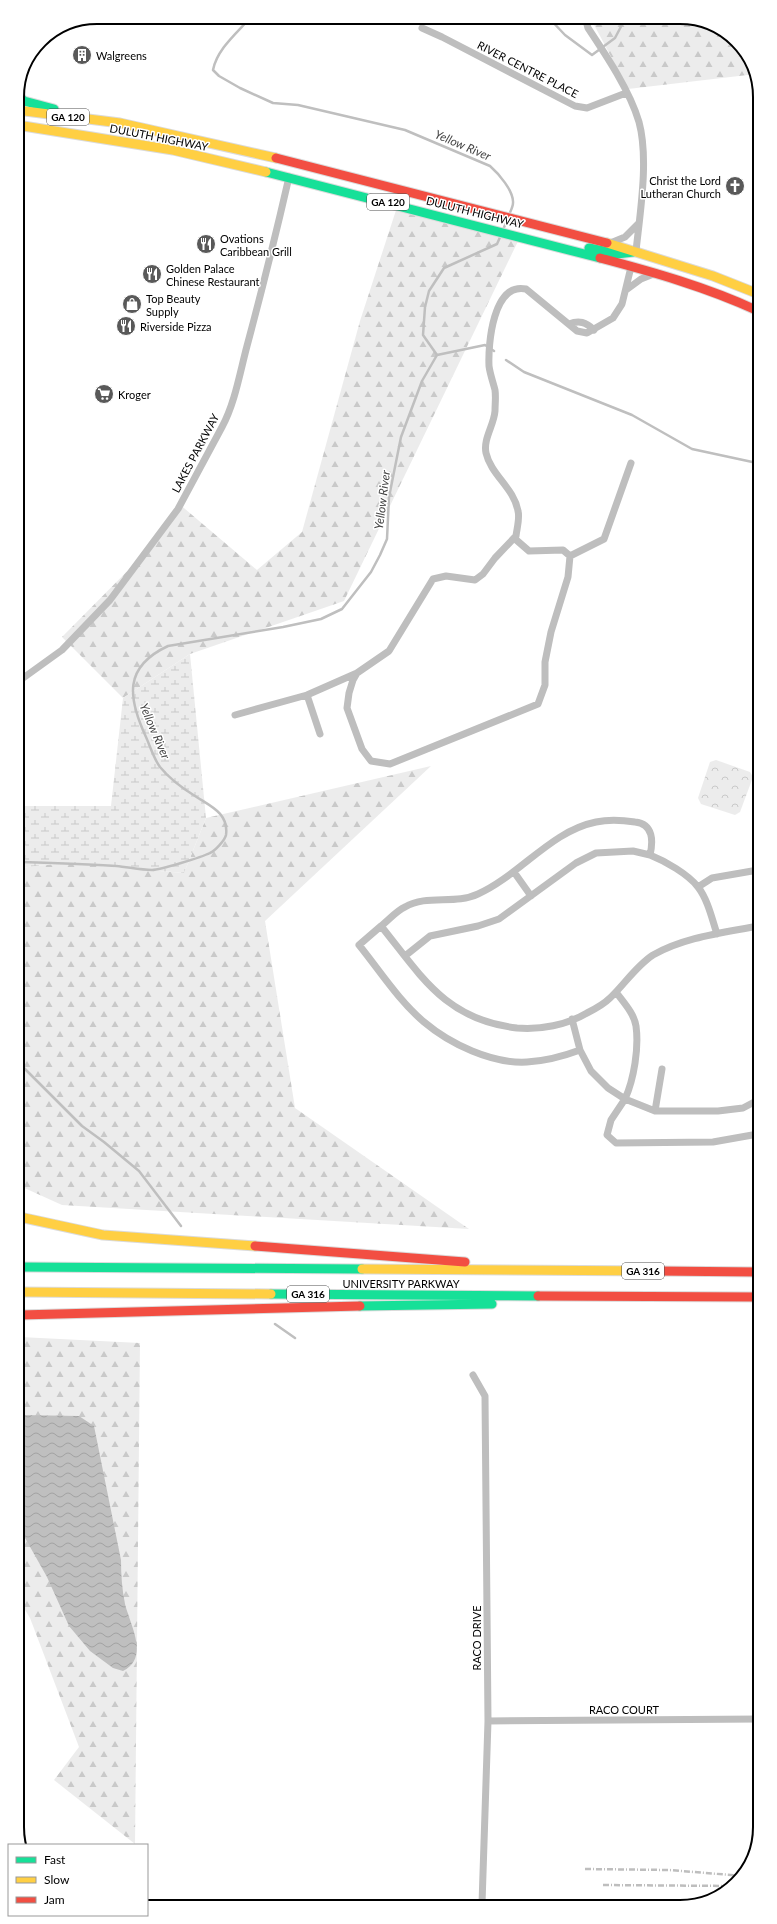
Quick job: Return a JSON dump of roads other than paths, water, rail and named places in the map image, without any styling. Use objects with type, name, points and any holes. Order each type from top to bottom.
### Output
[{"type":"main road","points":[[24,101],[99,120]]},
{"type":"main road","name":"DULUTH HIGHWAY","points":[[24,111],[99,120],[187,137],[529,222],[636,251],[713,276],[753,292]]},
{"type":"main road","name":"DULUTH HIGHWAY","points":[[24,126],[173,150],[289,177],[656,273],[730,298],[753,309]]},
{"type":"main road","points":[[548,244],[555,240],[617,254],[636,251]]},
{"type":"main road","points":[[631,267],[651,261],[673,268],[713,276]]},
{"type":"main road","points":[[24,1218],[61,1227],[110,1235],[468,1262],[526,1270]]},
{"type":"main road","name":"UNIVERSITY PARKWAY","points":[[24,1267],[753,1272]]},
{"type":"main road","name":"UNIVERSITY PARKWAY","points":[[24,1292],[753,1297]]},
{"type":"main road","points":[[24,1315],[327,1306],[554,1303],[597,1296]]},
{"type":"street","points":[[587,24],[626,93],[639,122],[643,158],[636,251]]},
{"type":"street","name":"RIVER CENTRE PLACE","points":[[422,28],[575,106],[587,108],[626,93]]},
{"type":"street","name":"LAKES PARKWAY","points":[[24,677],[62,650],[110,600],[178,509],[211,448],[227,417],[269,264],[289,177]]},
{"type":"street","points":[[608,244],[625,236],[639,224]]},
{"type":"street","points":[[235,715],[307,695],[357,673],[389,651],[433,579],[446,576],[475,580],[483,574],[495,558],[515,537],[518,512],[508,487],[492,467],[486,452],[495,414],[495,392],[489,368],[490,338],[500,301],[509,291],[517,287],[526,289],[569,324],[577,321],[588,324],[594,330],[613,318],[622,304],[631,267]]},
{"type":"street","points":[[626,290],[642,279],[656,273]]},
{"type":"street","points":[[570,556],[604,539],[630,463]]},
{"type":"street","points":[[515,537],[529,551],[563,550],[570,556]]},
{"type":"street","points":[[357,673],[349,693],[347,708],[362,749],[371,761],[390,764],[538,704],[545,685],[545,662],[568,577],[570,556]]},
{"type":"street","points":[[307,695],[320,734]]},
{"type":"street","points":[[580,1050],[561,1056],[527,1062],[500,1059],[474,1051],[446,1037],[424,1022],[409,1008],[359,945],[405,906],[428,900],[460,900],[471,896],[500,882],[550,844],[576,828],[602,821],[615,820],[639,822],[649,830],[653,841],[650,855]]},
{"type":"street","points":[[405,956],[430,936],[478,926],[499,919],[576,863],[596,853],[633,851],[650,855],[669,863],[698,887],[706,902],[717,934]]},
{"type":"street","points":[[698,887],[712,878],[753,871]]},
{"type":"street","points":[[514,872],[531,896]]},
{"type":"street","points":[[381,926],[428,985],[453,1006],[477,1020],[501,1026],[529,1029],[557,1026],[586,1014],[609,999],[630,976],[652,956],[679,943],[753,927]]},
{"type":"street","points":[[616,992],[631,1013],[636,1026],[635,1065],[631,1085],[625,1099],[611,1120],[607,1136],[616,1143],[713,1142],[753,1135]]},
{"type":"street","points":[[572,1019],[580,1050],[591,1071],[608,1088],[625,1099],[655,1111],[718,1112],[743,1108],[753,1103]]},
{"type":"street","points":[[655,1111],[662,1069]]},
{"type":"street","name":"RACO DRIVE","points":[[473,1375],[485,1396],[488,1722],[482,1900]]},
{"type":"street","name":"RACO COURT","points":[[488,1722],[753,1719]]},
{"type":"water","points":[[24,1415],[79,1416],[94,1426],[121,1560],[125,1604],[136,1640],[137,1649],[135,1658],[131,1665],[123,1671],[113,1668],[90,1651],[69,1626],[47,1577],[24,1536]]},
{"type":"waterway","name":"Yellow River","points":[[245,24],[223,48],[215,62],[213,70],[219,76],[240,88],[273,103],[298,105],[405,130],[490,166],[501,178],[513,198],[513,205],[509,215]]},
{"type":"waterway","name":"Yellow River","points":[[555,24],[565,35],[592,55],[615,38],[622,24]]},
{"type":"waterway","name":"Yellow River","points":[[503,230],[507,220]]},
{"type":"waterway","name":"Yellow River","points":[[437,355],[423,335],[425,307],[429,291],[444,268],[497,244],[501,235]]},
{"type":"waterway","points":[[437,355],[485,345],[494,351]]},
{"type":"waterway","name":"Yellow River","points":[[24,862],[116,866],[152,870],[172,866],[206,855],[222,842],[226,835],[226,827],[225,821],[217,811],[176,783],[160,767],[156,760],[140,723],[133,697],[133,685],[137,674],[143,664],[153,654],[168,646],[283,627],[321,619],[342,609],[371,572],[387,539],[389,497],[401,437],[422,381],[437,355]]},
{"type":"waterway","points":[[506,360],[524,372],[632,415],[692,449],[753,462]]},
{"type":"waterway","points":[[24,1068],[82,1126],[139,1171],[181,1226]]},
{"type":"waterway","points":[[275,1324],[295,1338]]},
{"type":"railway","points":[[585,1869],[669,1870],[735,1875]]},
{"type":"railway","points":[[603,1885],[723,1886]]},
{"type":"place","name":"Walgreens","points":[[82,55]]},
{"type":"place","name":"Christ the Lord Lutheran Church","points":[[735,186]]},
{"type":"place","name":"Ovations Caribbean Grill","points":[[206,244]]},
{"type":"place","name":"Golden Palace Chinese Restaurant","points":[[152,274]]},
{"type":"place","name":"Top Beauty Supply","points":[[132,304]]},
{"type":"place","name":"Riverside Pizza","points":[[126,326]]},
{"type":"place","name":"Kroger","points":[[104,394]]}]
